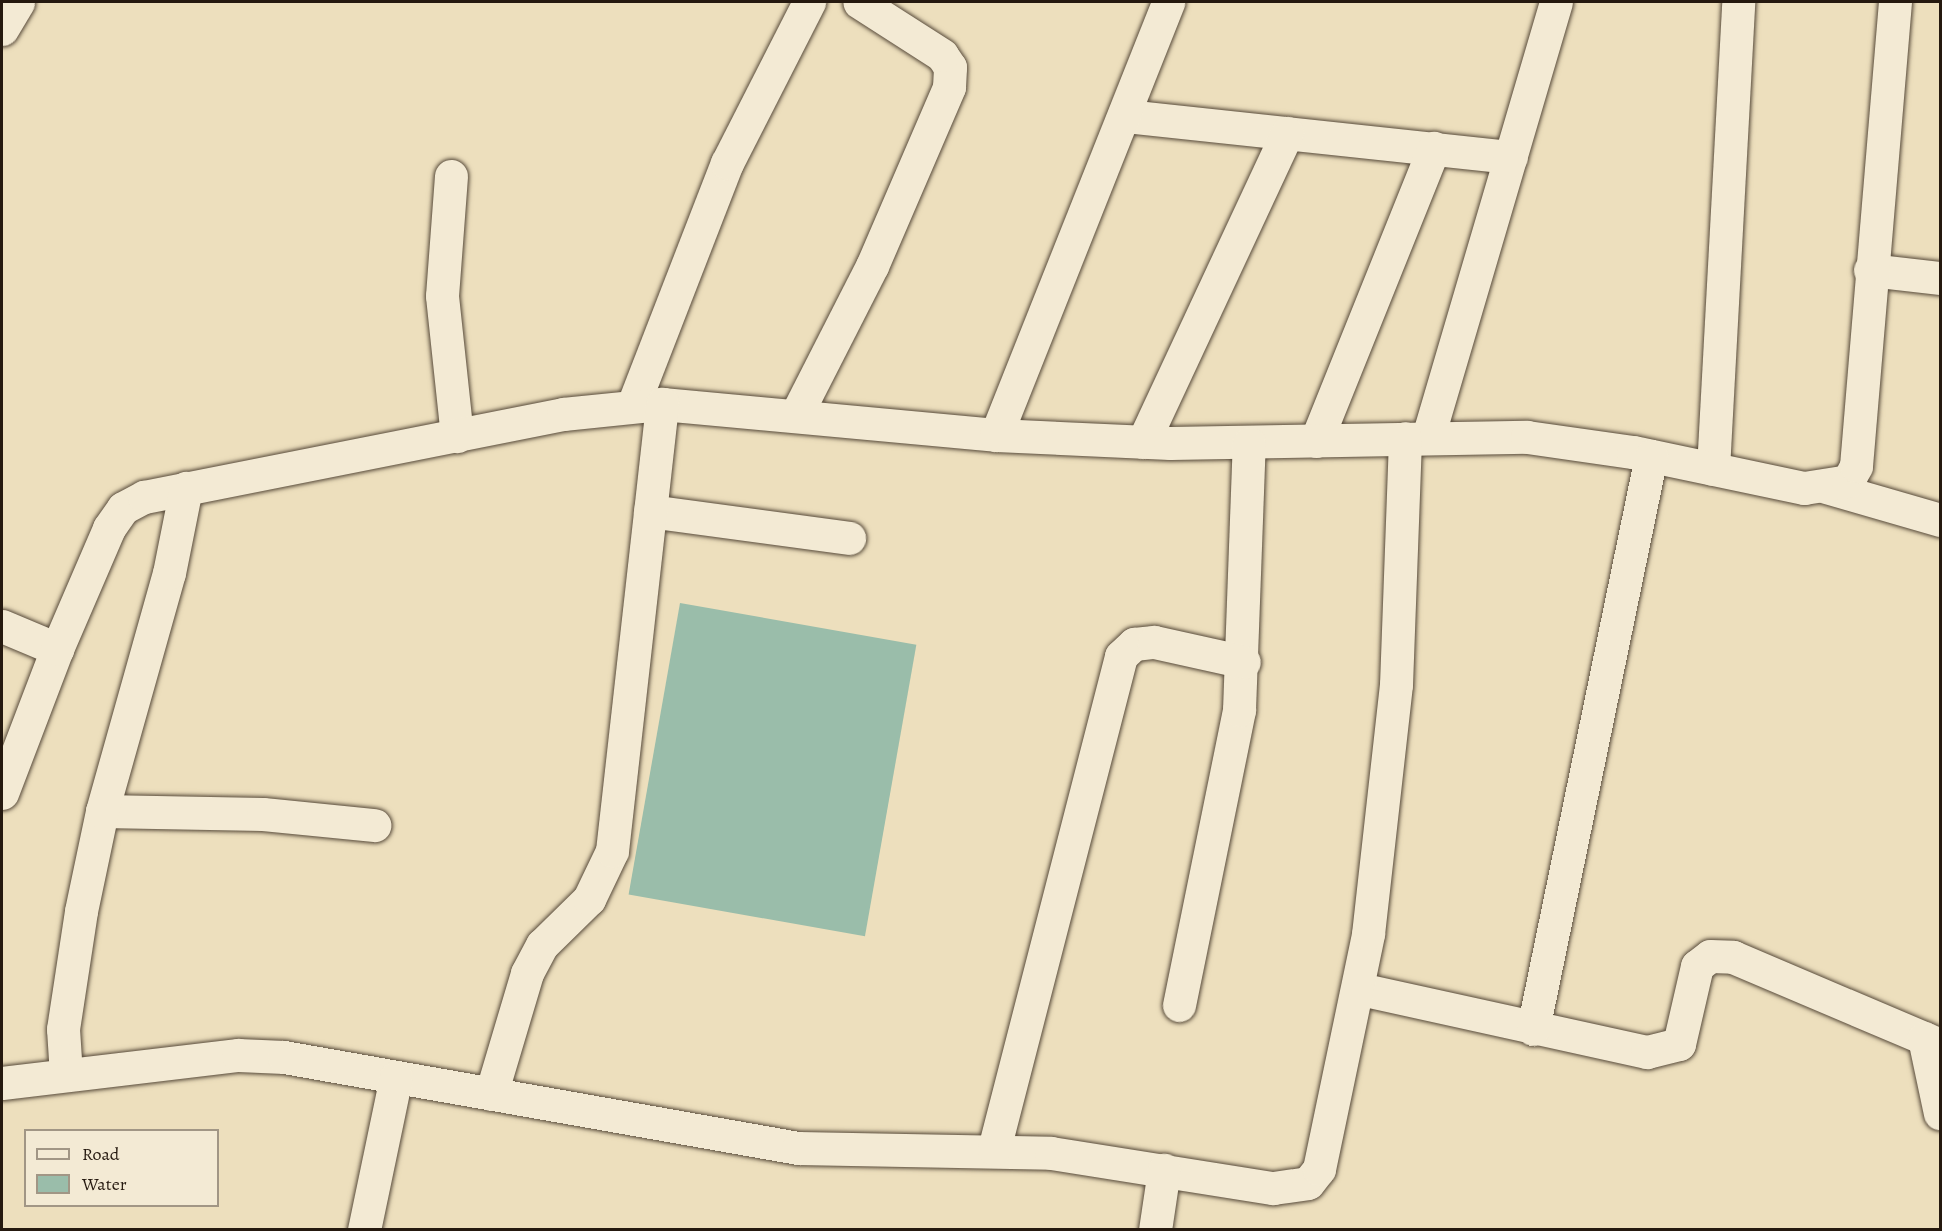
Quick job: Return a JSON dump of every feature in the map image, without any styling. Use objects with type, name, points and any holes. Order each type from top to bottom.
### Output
[{"type":"street","points":[[2,29],[18,2]]},
{"type":"street","points":[[491,1094],[527,973],[542,945],[589,899],[612,851],[650,511],[647,405],[727,163],[809,2]]},
{"type":"street","points":[[796,415],[872,266],[949,87],[950,67],[942,55],[859,2]]},
{"type":"street","points":[[996,435],[1126,116],[1168,2]]},
{"type":"street","points":[[2,1083],[238,1055],[284,1057],[798,1148],[994,1149],[1164,1170],[1273,1188],[1308,1183],[1319,1168],[1360,989],[1396,685],[1416,437],[1511,157],[1556,2]]},
{"type":"street","points":[[1713,469],[1738,2]]},
{"type":"street","points":[[1827,487],[1848,481],[1856,466],[1870,270],[1895,2]]},
{"type":"street","points":[[1126,116],[1511,157]]},
{"type":"street","points":[[1143,442],[1287,133]]},
{"type":"street","points":[[1316,441],[1434,148]]},
{"type":"street","points":[[451,176],[442,296],[457,436]]},
{"type":"street","points":[[1870,270],[1941,278]]},
{"type":"street","points":[[2,793],[57,649],[109,528],[123,508],[186,488],[457,436],[647,405],[796,415],[996,435],[1143,442],[1249,443],[1416,437],[1527,437],[1827,487],[1941,520]]},
{"type":"street","points":[[1179,1005],[1231,762],[1244,662],[1249,443]]},
{"type":"street","points":[[1533,1029],[1651,456]]},
{"type":"street","points":[[66,1075],[66,1002],[102,811],[162,601],[186,488]]},
{"type":"street","points":[[650,511],[849,538]]},
{"type":"street","points":[[2,626],[57,649]]},
{"type":"street","points":[[994,1149],[1120,656],[1134,644],[1154,642],[1244,662]]},
{"type":"street","points":[[102,811],[263,814],[374,825]]},
{"type":"street","points":[[1360,989],[1629,1050],[1666,1050],[1679,1044],[1691,982],[1697,966],[1710,956],[1733,957],[1932,1042],[1941,1113]]},
{"type":"street","points":[[364,1230],[396,1077]]},
{"type":"street","points":[[1155,1230],[1164,1170]]},
{"type":"water","points":[[680,603],[916,645],[865,936],[629,895]]}]
